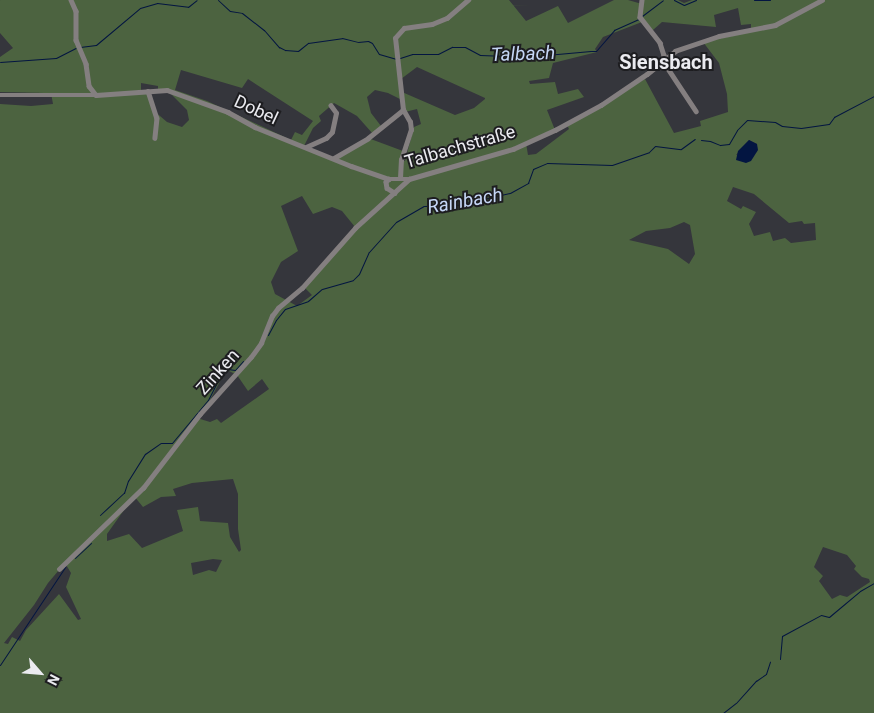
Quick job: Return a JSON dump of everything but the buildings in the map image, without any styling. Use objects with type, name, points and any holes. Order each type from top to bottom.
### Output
[{"type":"street","points":[[71,0],[76,11],[78,47],[86,64],[89,86],[96,95]]},
{"type":"street","points":[[400,178],[400,160],[411,130],[410,122],[403,110],[399,59],[395,38],[401,29],[432,24],[446,18],[468,0]]},
{"type":"street","points":[[642,0],[641,18],[660,43],[664,55],[663,61],[696,111]]},
{"type":"street","name":"Talbachstraße","points":[[400,178],[409,179],[500,154],[555,130],[601,105],[676,51],[692,44],[775,25],[822,0]]},
{"type":"street","points":[[82,94],[89,86]]},
{"type":"street","name":"Dobel","points":[[0,95],[96,95],[161,89],[228,112],[255,127],[389,179],[400,178]]},
{"type":"street","points":[[148,91],[157,118],[154,138]]},
{"type":"street","points":[[306,147],[326,138],[332,132],[336,113],[332,106]]},
{"type":"street","points":[[334,158],[368,138],[403,110]]},
{"type":"street","points":[[389,179],[386,182],[387,188],[395,193]]},
{"type":"street","name":"Zinken","points":[[59,569],[143,488],[200,414],[251,357],[261,343],[272,316],[278,308],[302,288],[355,228],[409,179]]},
{"type":"green space","points":[[0,0],[509,0],[526,21],[558,6],[568,23],[614,0],[628,0],[642,4],[643,0],[678,0],[684,3],[692,0],[874,0],[874,713],[0,713],[0,104],[31,106],[53,104],[51,93],[0,92],[0,57],[13,48],[0,33]],"holes":[[[738,8],[741,25],[751,24],[751,32],[703,42],[719,63],[727,94],[728,112],[700,121],[701,126],[674,133],[645,79],[567,125],[569,129],[536,154],[528,155],[526,143],[555,130],[547,110],[584,97],[578,89],[558,94],[555,82],[530,84],[529,81],[549,78],[553,63],[597,52],[595,49],[603,37],[642,22],[653,30],[662,22],[716,27],[714,15]],[[417,67],[485,98],[474,108],[455,115],[402,92],[401,79]],[[181,70],[242,88],[248,79],[313,121],[302,135],[295,132],[291,140],[207,101],[175,90]],[[141,83],[158,86],[158,90],[167,90],[187,110],[189,120],[182,127],[167,122],[153,110],[146,90],[141,90]],[[375,90],[388,93],[402,100],[405,112],[417,109],[421,124],[414,127],[405,161],[401,160],[403,151],[368,138],[334,158],[304,146],[313,128],[321,121],[319,116],[334,103],[357,116],[373,134],[381,126],[371,113],[367,97]],[[749,140],[757,144],[756,153],[736,155]],[[733,187],[754,194],[789,223],[802,221],[804,224],[815,223],[816,240],[791,243],[785,238],[773,241],[770,232],[754,236],[749,224],[756,212],[743,206],[741,209],[727,201]],[[302,196],[313,214],[332,207],[342,211],[355,227],[303,286],[312,295],[297,306],[275,294],[271,282],[281,262],[298,251],[281,206]],[[684,222],[690,225],[695,254],[689,264],[668,249],[629,240],[646,231],[670,228]],[[229,371],[237,375],[248,391],[262,379],[269,389],[221,423],[217,419],[210,422],[197,418],[211,401],[224,374]],[[233,479],[238,494],[238,529],[241,550],[239,552],[230,537],[228,523],[200,521],[198,507],[177,510],[183,531],[142,548],[129,534],[107,541],[107,534],[134,496],[143,507],[161,497],[176,496],[173,489],[192,483]],[[823,547],[847,555],[856,566],[854,569],[862,577],[869,579],[870,582],[847,597],[840,595],[832,599],[819,581],[823,576],[814,567]],[[213,559],[222,560],[216,572],[209,570],[193,575],[191,563]],[[65,563],[71,573],[66,587],[81,619],[78,620],[59,594],[26,630],[20,641],[12,637],[8,644],[4,643],[34,605],[48,583]]]},
{"type":"water","points":[[749,140],[757,144],[758,150],[751,161],[746,163],[736,160],[738,151]]},
{"type":"waterway","name":"Talbach","points":[[80,47],[96,45],[140,8],[157,3],[188,7],[197,0]]},
{"type":"waterway","name":"Talbach","points":[[218,0],[230,11],[242,13],[264,30],[279,47],[285,50],[298,51],[308,43],[342,38],[358,42],[368,41],[372,43],[379,54],[396,59]]},
{"type":"waterway","name":"Talbach","points":[[642,16],[663,0]]},
{"type":"waterway","name":"Talbach","points":[[674,0],[684,5],[696,0]]},
{"type":"waterway","name":"Talbach","points":[[754,0],[770,0]]},
{"type":"waterway","name":"Talbach","points":[[400,58],[412,54],[438,54],[452,47],[465,47],[480,55],[507,56],[535,56],[596,51],[614,30],[639,19]]},
{"type":"waterway","name":"Talbach","points":[[0,62],[56,58],[76,48]]},
{"type":"waterway","name":"Rainbach","points":[[701,140],[720,145],[729,144],[737,130],[747,120],[775,122],[782,126],[801,128],[829,124],[834,117],[874,96]]},
{"type":"waterway","name":"Rainbach","points":[[268,335],[276,320],[285,309],[308,301],[322,289],[353,280],[359,274],[369,252],[396,222],[424,206],[457,205],[510,193],[528,183],[533,169],[547,163],[612,165],[649,152],[655,146],[681,149],[695,139]]},
{"type":"waterway","name":"Rainbach","points":[[100,515],[124,493],[128,481],[145,454],[161,443],[172,443],[208,400],[220,376],[228,369],[235,370],[243,361]]},
{"type":"waterway","name":"Rainbach","points":[[75,558],[91,543]]},
{"type":"waterway","name":"Rainbach","points":[[0,665],[65,567]]},
{"type":"waterway","points":[[780,659],[782,636],[821,615],[829,617],[860,591],[874,583]]},
{"type":"waterway","points":[[723,713],[736,703],[756,681],[766,674],[770,662]]},
{"type":"district","name":"Siensbach","points":[[666,62]]}]
